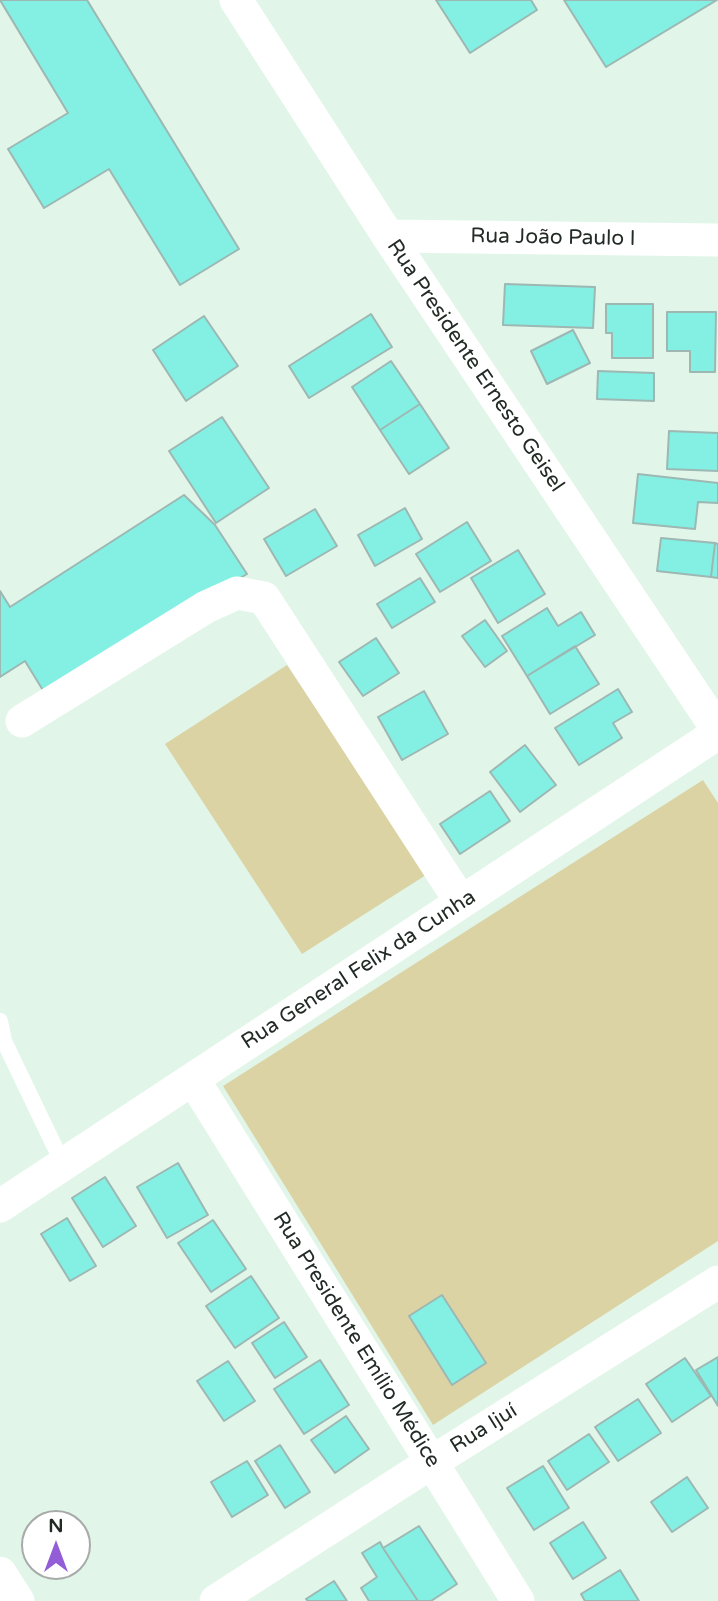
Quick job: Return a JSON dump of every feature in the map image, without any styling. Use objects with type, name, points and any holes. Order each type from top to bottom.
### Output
[{"type":"street","name":"Rua Presidente Ernesto Geisel","points":[[236,0],[388,236],[718,732]]},
{"type":"street","name":"Rua João Paulo I","points":[[388,236],[718,240]]},
{"type":"street","points":[[22,721],[206,607],[237,593],[264,598],[461,902]]},
{"type":"street","name":"Rua General Felix da Cunha","points":[[0,1206],[718,732]]},
{"type":"street","name":"Rua Presidente Emílio Médice","points":[[193,1079],[519,1601]]},
{"type":"street","name":"Rua Ijuí","points":[[216,1601],[718,1282]]},
{"type":"street","points":[[0,1573],[18,1601]]},
{"type":"lane","points":[[0,1021],[4,1041],[63,1164]]},
{"type":"shaded area","points":[[287,665],[426,875],[302,954],[165,744]]},
{"type":"shaded area","points":[[703,780],[718,803],[718,1241],[433,1425],[223,1086]]},
{"type":"building","points":[[0,0],[87,0],[239,249],[180,285],[109,169],[44,208],[8,149],[68,113]]},
{"type":"building","points":[[436,0],[531,0],[537,10],[470,53]]},
{"type":"building","points":[[564,0],[717,0],[606,67]]},
{"type":"building","points":[[505,284],[595,287],[593,328],[503,325]]},
{"type":"building","points":[[606,304],[653,304],[653,358],[612,358],[612,333],[606,333]]},
{"type":"building","points":[[667,312],[716,312],[715,372],[690,372],[690,351],[667,351]]},
{"type":"building","points":[[371,314],[392,347],[309,398],[289,366]]},
{"type":"building","points":[[204,316],[238,366],[186,401],[153,350]]},
{"type":"building","points":[[573,330],[590,363],[547,384],[531,351]]},
{"type":"building","points":[[391,361],[420,404],[380,430],[352,387]]},
{"type":"building","points":[[598,371],[654,373],[654,401],[597,399]]},
{"type":"building","points":[[420,404],[449,448],[409,474],[380,430]]},
{"type":"building","points":[[222,417],[269,488],[216,523],[169,451]]},
{"type":"building","points":[[669,431],[718,433],[718,471],[667,469]]},
{"type":"building","points":[[638,474],[718,483],[718,503],[698,502],[695,529],[633,523]]},
{"type":"building","points":[[184,495],[215,525],[247,574],[44,692],[25,661],[0,677],[0,591],[10,607]]},
{"type":"building","points":[[405,508],[422,539],[375,566],[358,535]]},
{"type":"building","points":[[315,509],[337,546],[286,576],[264,539]]},
{"type":"building","points":[[467,522],[491,561],[440,592],[416,554]]},
{"type":"building","points":[[661,538],[715,543],[711,577],[657,571]]},
{"type":"building","points":[[715,543],[718,544],[718,578],[711,577]]},
{"type":"building","points":[[518,550],[545,594],[498,623],[471,578]]},
{"type":"building","points":[[420,578],[435,602],[392,628],[377,604]]},
{"type":"building","points":[[547,608],[558,626],[581,612],[595,635],[527,676],[502,636]]},
{"type":"building","points":[[485,620],[507,651],[485,667],[462,636]]},
{"type":"building","points":[[376,638],[399,673],[363,696],[339,662]]},
{"type":"building","points":[[575,646],[599,684],[550,714],[527,676]]},
{"type":"building","points":[[618,689],[632,712],[613,723],[622,738],[579,765],[555,728]]},
{"type":"building","points":[[424,691],[448,734],[402,760],[378,717]]},
{"type":"building","points":[[525,745],[556,785],[520,812],[490,772]]},
{"type":"building","points":[[490,791],[510,821],[460,854],[440,824]]},
{"type":"building","points":[[178,1163],[208,1215],[167,1238],[137,1187]]},
{"type":"building","points":[[105,1177],[136,1226],[103,1247],[72,1198]]},
{"type":"building","points":[[67,1218],[96,1266],[70,1281],[41,1234]]},
{"type":"building","points":[[213,1220],[246,1269],[211,1292],[178,1243]]},
{"type":"building","points":[[251,1276],[279,1318],[235,1348],[206,1306]]},
{"type":"building","points":[[442,1295],[486,1363],[452,1385],[409,1316]]},
{"type":"building","points":[[284,1322],[307,1357],[275,1378],[252,1343]]},
{"type":"building","points":[[718,1357],[718,1406],[696,1370]]},
{"type":"building","points":[[685,1358],[711,1396],[672,1422],[646,1384]]},
{"type":"building","points":[[320,1360],[349,1405],[304,1434],[274,1389]]},
{"type":"building","points":[[228,1361],[255,1401],[224,1421],[197,1381]]},
{"type":"building","points":[[638,1399],[661,1433],[618,1461],[595,1427]]},
{"type":"building","points":[[346,1416],[369,1449],[335,1473],[311,1440]]},
{"type":"building","points":[[589,1434],[609,1462],[567,1490],[548,1461]]},
{"type":"building","points":[[280,1445],[310,1492],[285,1508],[255,1461]]},
{"type":"building","points":[[247,1461],[268,1495],[232,1517],[211,1482]]},
{"type":"building","points":[[543,1466],[569,1508],[534,1530],[507,1488]]},
{"type":"building","points":[[687,1477],[708,1508],[672,1532],[651,1502]]},
{"type":"building","points":[[583,1522],[606,1558],[573,1579],[550,1543]]},
{"type":"building","points":[[419,1526],[457,1584],[431,1601],[418,1601],[383,1548]]},
{"type":"building","points":[[380,1542],[418,1601],[369,1601],[361,1588],[377,1577],[362,1553]]},
{"type":"building","points":[[620,1570],[639,1601],[585,1601],[581,1594]]},
{"type":"building","points":[[334,1581],[347,1601],[306,1599]]}]
